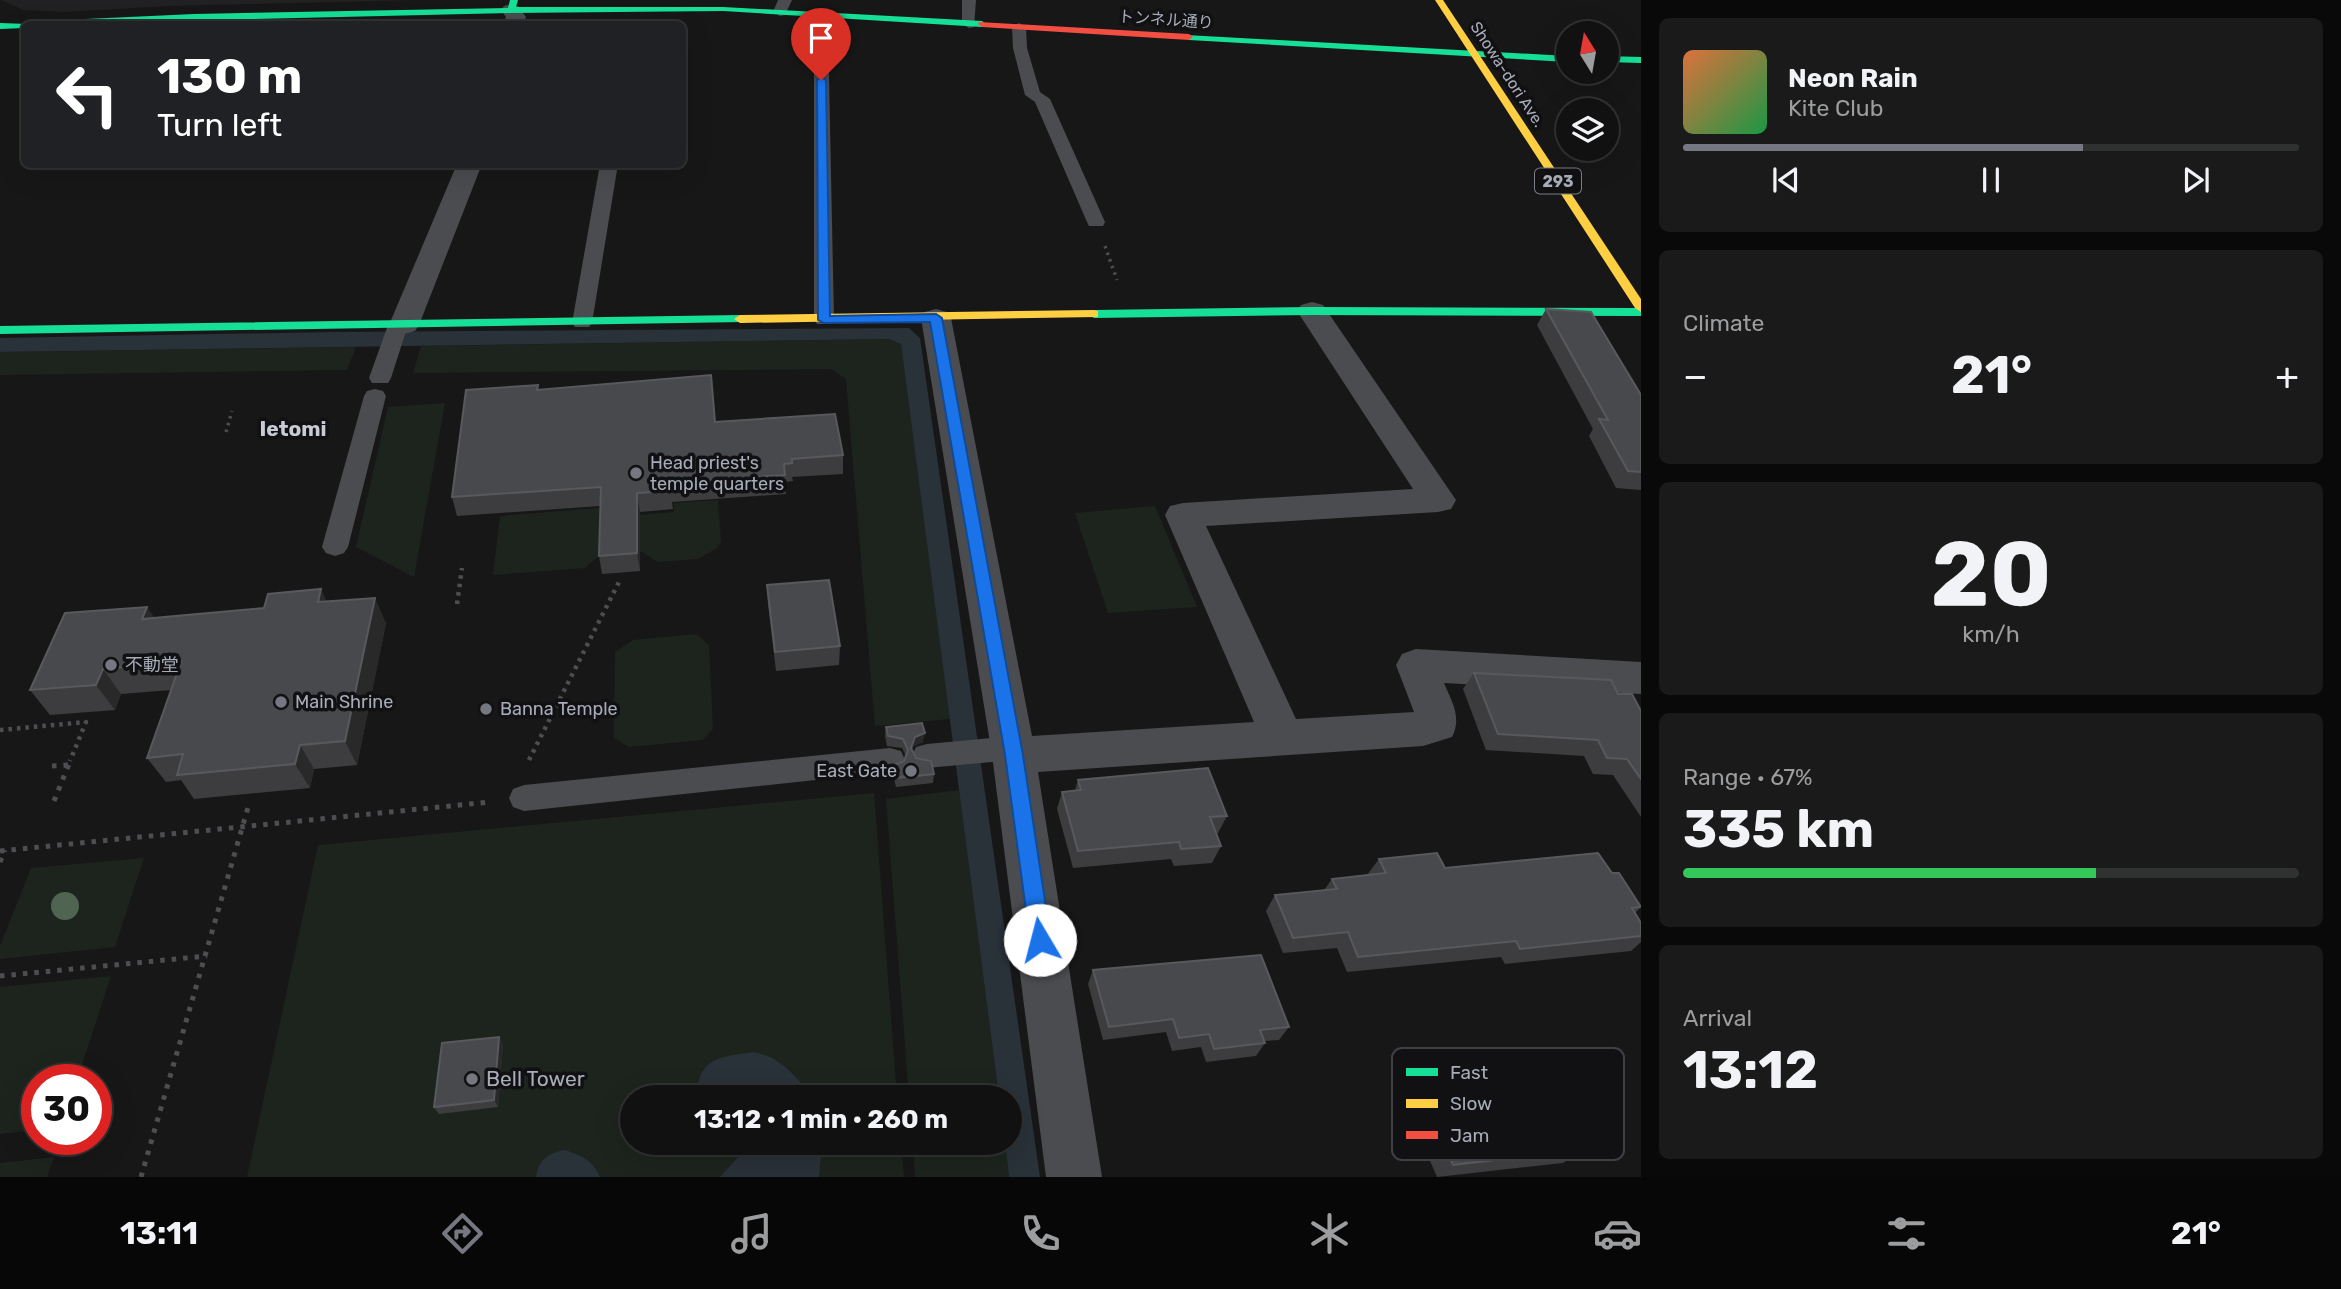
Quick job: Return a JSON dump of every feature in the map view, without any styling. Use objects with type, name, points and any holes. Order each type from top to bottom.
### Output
[{"type":"main road","name":"Showa-dori Ave.","points":[[1439,0],[1641,310]]},
{"type":"main road","name":"トンネル通り","points":[[107,21],[783,6],[825,15],[1556,58]]},
{"type":"main road","points":[[0,26],[21,25]]},
{"type":"main road","points":[[1619,59],[1641,60]]},
{"type":"main road","points":[[0,330],[397,333],[582,323],[1129,313],[1641,310]]},
{"type":"street","points":[[397,333],[468,168]]},
{"type":"street","points":[[1283,738],[1183,515],[1438,500],[1312,311]]},
{"type":"street","points":[[936,318],[1074,1177]]},
{"type":"street","points":[[1004,751],[1283,738],[1437,725],[1436,715],[1416,665],[1641,678]]},
{"type":"lane","points":[[968,24],[969,0]]},
{"type":"lane","points":[[824,320],[821,27],[825,15]]},
{"type":"lane","points":[[1019,27],[1020,48],[1033,95],[1042,99],[1096,222]]},
{"type":"lane","points":[[582,323],[608,168]]},
{"type":"lane","points":[[335,547],[378,387],[397,333]]},
{"type":"lane","points":[[933,756],[1004,751]]},
{"type":"lane","points":[[524,798],[890,760]]},
{"type":"path","points":[[1096,222],[1129,313]]},
{"type":"path","points":[[226,432],[232,411]]},
{"type":"path","points":[[457,604],[462,568]]},
{"type":"path","points":[[528,762],[620,580]]},
{"type":"path","points":[[0,730],[86,722],[54,801]]},
{"type":"path","points":[[52,766],[68,765]]},
{"type":"path","points":[[0,862],[2,850],[524,798]]},
{"type":"path","points":[[141,1177],[249,804]]},
{"type":"path","points":[[0,976],[207,956]]},
{"type":"shaded area","points":[[1,0],[415,0],[169,6],[65,12],[23,10]]},
{"type":"shaded area","points":[[909,328],[920,338],[1040,1177],[1009,1177],[1006,1155],[1022,1155],[1022,1085],[997,1085],[901,344],[889,339],[0,352],[0,338],[331,332]]},
{"type":"shaded area","points":[[889,339],[901,344],[950,719],[875,726],[846,379],[831,369],[413,373],[421,346]]},
{"type":"shaded area","points":[[356,347],[347,370],[0,375],[0,352]]},
{"type":"shaded area","points":[[445,403],[414,577],[356,547],[388,407]]},
{"type":"shaded area","points":[[718,500],[721,542],[717,548],[698,559],[658,562],[642,552],[600,555],[585,568],[493,575],[500,516],[610,507],[611,517],[674,512],[674,503]]},
{"type":"shaded area","points":[[1155,506],[1197,607],[1108,613],[1075,513]]},
{"type":"shaded area","points":[[696,634],[709,645],[713,729],[703,740],[629,747],[614,738],[615,652],[633,640]]},
{"type":"shaded area","points":[[959,790],[997,1085],[908,1085],[886,799]]},
{"type":"shaded area","points":[[874,793],[896,1085],[620,1085],[620,1155],[902,1155],[904,1177],[247,1177],[318,845]]},
{"type":"shaded area","points":[[144,858],[115,947],[0,959],[0,946],[31,868]]},
{"type":"shaded area","points":[[111,976],[82,1064],[21,1064],[21,1132],[0,1134],[0,987]]},
{"type":"shaded area","points":[[753,1052],[771,1058],[786,1068],[802,1085],[698,1085],[705,1068],[711,1063]]},
{"type":"shaded area","points":[[565,1150],[586,1159],[600,1177],[536,1177],[546,1158]]},
{"type":"shaded area","points":[[740,1155],[821,1155],[819,1177],[720,1177]]},
{"type":"shaded area","points":[[914,1155],[1006,1155],[1009,1177],[915,1177]]},
{"type":"shaded area","points":[[54,1157],[47,1177],[0,1177],[0,1163]]},
{"type":"building","points":[[1546,309],[1591,312],[1641,395],[1641,472],[1628,471],[1599,419],[1608,420]]},
{"type":"building","points":[[711,375],[715,422],[835,414],[843,455],[792,459],[792,463],[784,464],[785,475],[670,483],[670,491],[637,493],[637,553],[599,556],[601,487],[452,497],[466,390],[538,385],[537,390]]},
{"type":"building","points":[[829,580],[840,646],[775,652],[767,585]]},
{"type":"building","points":[[321,589],[318,602],[375,598],[345,741],[300,745],[295,764],[177,775],[183,754],[147,758],[181,662],[103,669],[96,685],[30,690],[65,613],[147,607],[142,619],[264,608],[268,594]]},
{"type":"building","points":[[1474,673],[1611,680],[1618,694],[1632,694],[1641,711],[1641,779],[1627,759],[1607,758],[1598,740],[1498,734]]},
{"type":"building","points":[[922,723],[925,733],[915,737],[911,748],[916,758],[931,761],[934,774],[896,778],[894,765],[904,761],[908,750],[903,739],[888,736],[886,727]]},
{"type":"building","points":[[1208,768],[1227,816],[1210,817],[1221,846],[1181,849],[1179,842],[1078,851],[1062,792],[1081,790],[1078,780]]},
{"type":"building","points":[[1437,853],[1445,868],[1598,853],[1612,873],[1619,873],[1641,907],[1632,908],[1641,923],[1641,936],[1520,949],[1516,941],[1358,957],[1348,932],[1293,938],[1275,895],[1337,889],[1332,879],[1386,873],[1379,859]]},
{"type":"building","points":[[1261,955],[1289,1027],[1260,1030],[1265,1043],[1214,1049],[1209,1034],[1179,1038],[1173,1019],[1109,1027],[1093,970]]},
{"type":"building","name":"Bell Tower","points":[[499,1037],[494,1100],[434,1107],[442,1043]]},
{"type":"building","points":[[1451,1160],[1496,1160],[1453,1165]]},
{"type":"traffic: fast","points":[[107,21],[511,10],[514,0]]},
{"type":"traffic: fast","points":[[511,10],[723,9],[982,24]]},
{"type":"traffic: fast","points":[[0,26],[21,25]]},
{"type":"traffic: fast","points":[[1189,37],[1556,58]]},
{"type":"traffic: fast","points":[[1619,59],[1641,60]]},
{"type":"traffic: fast","points":[[1094,314],[1312,311],[1641,312]]},
{"type":"traffic: fast","points":[[0,330],[740,319]]},
{"type":"traffic: slow","points":[[1439,0],[1641,308]]},
{"type":"traffic: slow","points":[[740,319],[1094,314]]},
{"type":"traffic: jam","points":[[982,24],[1189,37]]},
{"type":"place","name":"Head priest's temple quarters","points":[[636,473]]},
{"type":"place","name":"不動堂","points":[[111,665]]},
{"type":"place","name":"Main Shrine","points":[[281,702]]},
{"type":"place","name":"Banna Temple","points":[[486,709]]},
{"type":"place","name":"East Gate","points":[[911,771]]},
{"type":"place","name":"Bell Tower","points":[[472,1079]]},
{"type":"district","name":"Ietomi","points":[[293,429]]},
{"type":"route","points":[[821,80],[824,320],[936,318],[1014,755],[1040,940]]}]
